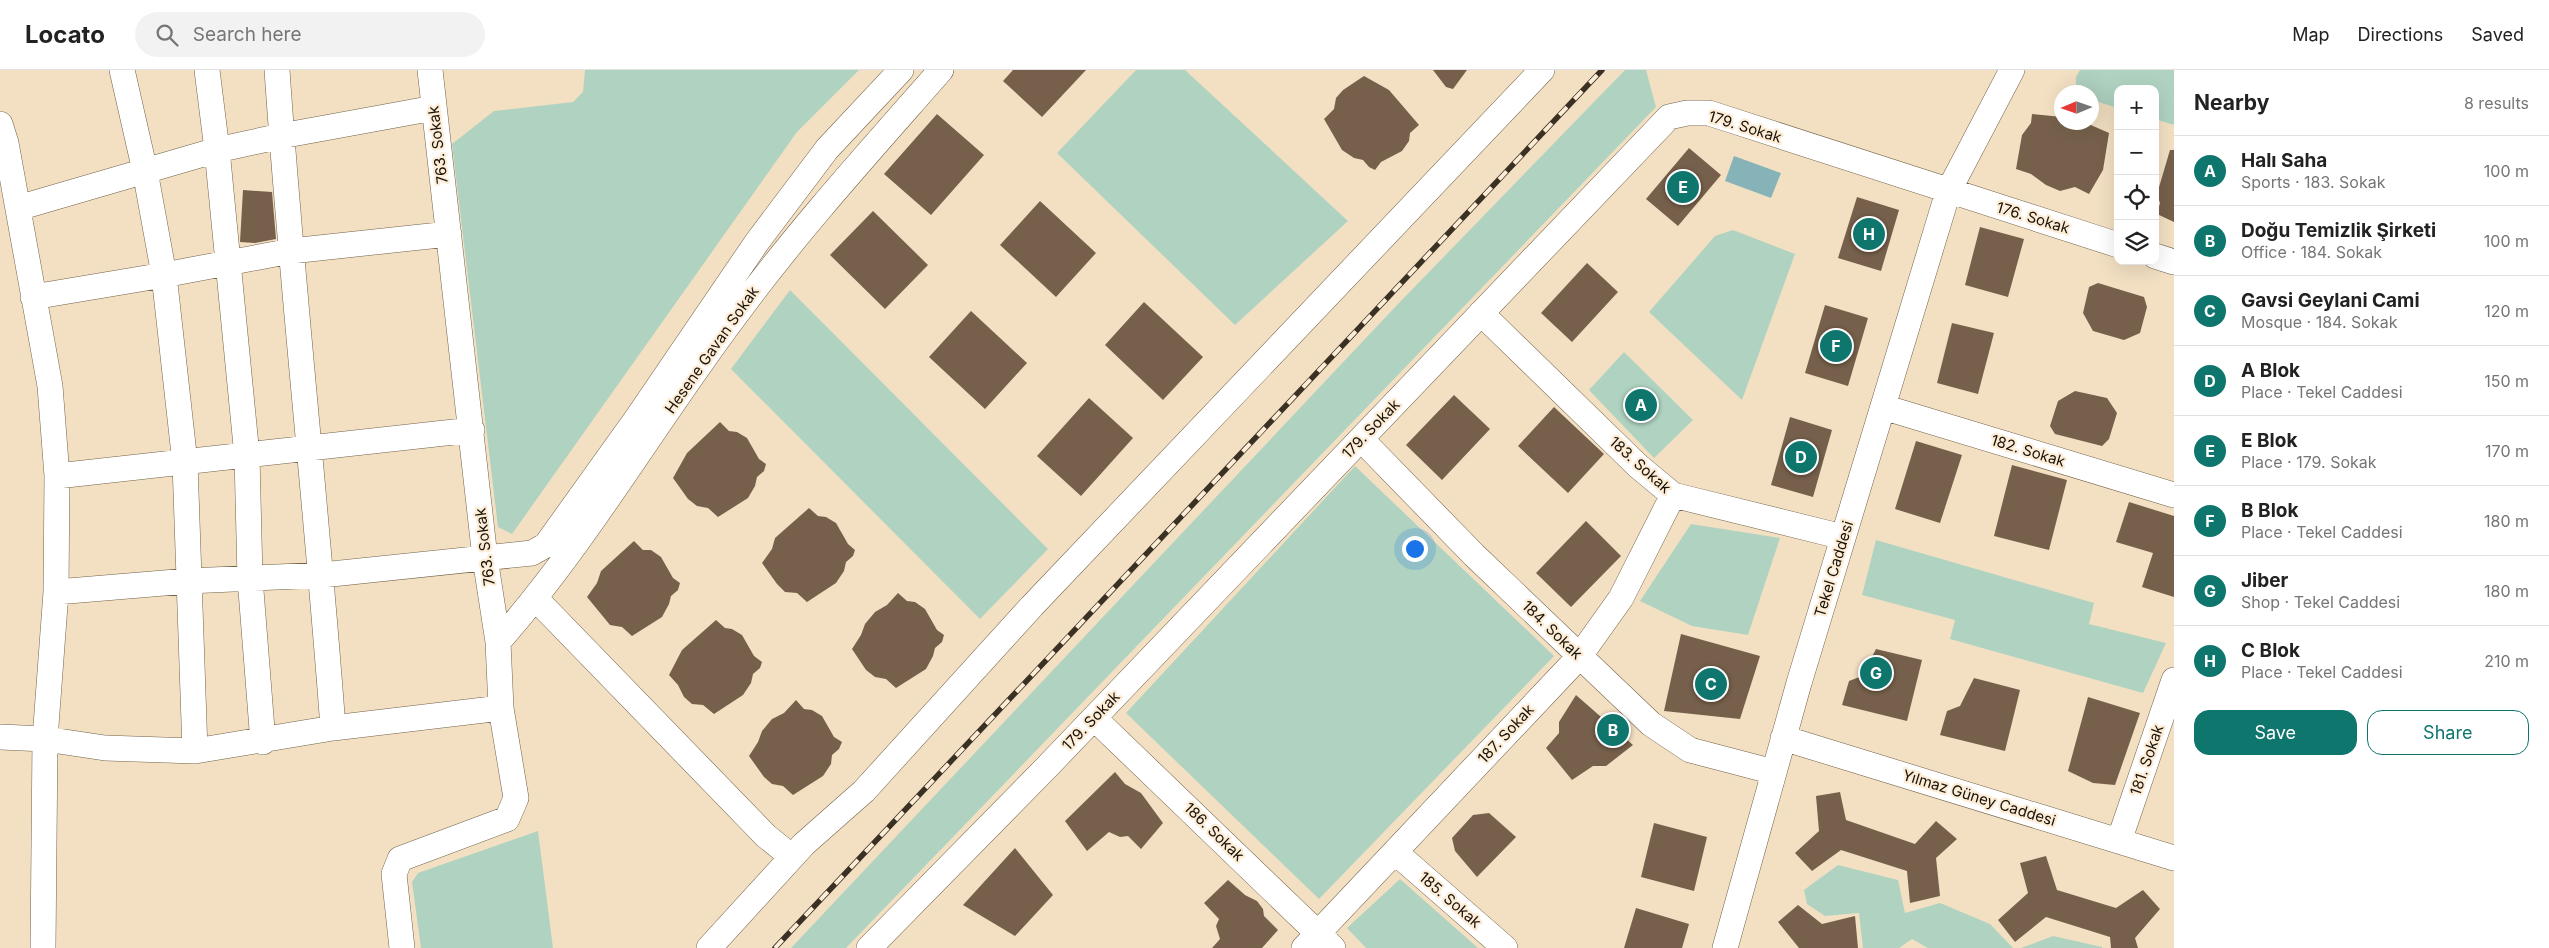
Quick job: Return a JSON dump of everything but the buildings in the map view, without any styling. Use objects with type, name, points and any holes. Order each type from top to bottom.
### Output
[{"type":"street","points":[[122,70],[145,171],[164,275],[185,463],[194,751]]},
{"type":"street","points":[[207,70],[217,150],[247,456],[250,578],[263,742]]},
{"type":"street","points":[[277,70],[308,448],[322,575],[333,728]]},
{"type":"street","name":"763. Sokak","points":[[402,948],[394,874],[400,859],[507,819],[516,798],[501,708],[498,642],[485,558],[430,70]]},
{"type":"street","points":[[56,592],[188,581],[322,575],[532,553],[546,545],[637,418],[757,242],[827,149],[902,70]]},
{"type":"street","name":"Hesene Gavan Sokak","points":[[498,642],[536,599],[739,309],[790,244],[941,70]]},
{"type":"street","points":[[709,948],[792,857],[864,791],[1032,606],[1542,70]]},
{"type":"street","name":"Tekel Caddesi","points":[[1724,948],[1783,738],[1948,192],[2012,70]]},
{"type":"street","points":[[18,208],[217,150],[281,136],[434,108]]},
{"type":"street","name":"179. Sokak","points":[[869,948],[1094,718],[1669,117],[1688,113],[1708,114],[1948,192]]},
{"type":"street","points":[[0,124],[18,208],[50,386],[57,476],[56,592],[45,739],[43,948]]},
{"type":"street","name":"176. Sokak","points":[[1948,192],[2114,244]]},
{"type":"street","points":[[34,297],[291,251],[449,234]]},
{"type":"street","points":[[2159,257],[2174,262]]},
{"type":"street","name":"183. Sokak","points":[[1481,313],[1644,472],[1673,496],[1843,538]]},
{"type":"street","name":"182. Sokak","points":[[1883,407],[2174,496]]},
{"type":"street","points":[[57,476],[472,430]]},
{"type":"street","name":"184. Sokak","points":[[1361,439],[1474,555],[1651,724],[1690,750],[1774,772]]},
{"type":"street","name":"187. Sokak","points":[[1319,943],[1395,852],[1579,656],[1621,598],[1673,496]]},
{"type":"street","points":[[536,599],[766,836],[792,857]]},
{"type":"street","name":"181. Sokak","points":[[2119,841],[2174,680]]},
{"type":"street","points":[[0,737],[45,739],[105,748],[194,751],[263,742],[333,728],[501,708]]},
{"type":"street","name":"186. Sokak","points":[[1094,718],[1319,943]]},
{"type":"street","name":"Yılmaz Güney Caddesi","points":[[1783,738],[2174,858]]},
{"type":"street","name":"185. Sokak","points":[[1395,852],[1505,948]]},
{"type":"green space","points":[[585,70],[859,70],[797,132],[512,534],[498,527],[452,144],[494,111],[573,102],[583,92]]},
{"type":"green space","points":[[1136,70],[1185,70],[1348,221],[1235,325],[1057,153]]},
{"type":"green space","points":[[1625,70],[1646,70],[1656,107],[846,948],[791,948],[1397,305]]},
{"type":"green space","points":[[2080,70],[2174,70],[2174,125],[2159,120],[2159,85],[2114,85],[2114,107],[2099,102],[2099,85],[2076,85],[2076,77]]},
{"type":"green space","points":[[1733,230],[1795,254],[1742,400],[1649,312],[1715,236]]},
{"type":"green space","points":[[790,290],[1048,549],[980,619],[731,369]]},
{"type":"green space","points":[[1624,352],[1693,420],[1654,458],[1589,390]]},
{"type":"green space","points":[[1355,466],[1554,656],[1319,899],[1126,713]]},
{"type":"green space","points":[[1691,524],[1780,538],[1748,635],[1692,626],[1640,601]]},
{"type":"green space","points":[[1876,540],[2094,603],[2089,624],[2166,643],[2143,693],[1950,639],[1955,620],[1862,595]]},
{"type":"green space","points":[[538,831],[553,948],[421,948],[412,882],[418,873]]},
{"type":"green space","points":[[1838,865],[1898,880],[1905,913],[1940,903],[1990,924],[2013,948],[1928,948],[1912,939],[1899,948],[1863,948],[1859,913],[1825,916],[1807,904],[1804,890]]},
{"type":"green space","points":[[1400,879],[1478,948],[1366,948],[1347,928]]},
{"type":"green space","points":[[2053,936],[2102,947],[2102,948],[2021,948]]},
{"type":"water","points":[[1734,156],[1781,173],[1771,198],[1725,181]]},
{"type":"railway","points":[[775,948],[1602,70]]},
{"type":"place","name":"E Blok","points":[[1683,187]]},
{"type":"place","name":"C Blok","points":[[1869,234]]},
{"type":"place","name":"B Blok","points":[[1836,346]]},
{"type":"place","name":"Halı Saha","points":[[1641,405]]},
{"type":"place","name":"A Blok","points":[[1801,457]]},
{"type":"place","name":"Jiber","points":[[1876,673]]},
{"type":"place","name":"Gavsi Geylani Cami","points":[[1711,684]]},
{"type":"place","name":"Doğu Temizlik Şirketi","points":[[1613,730]]}]
